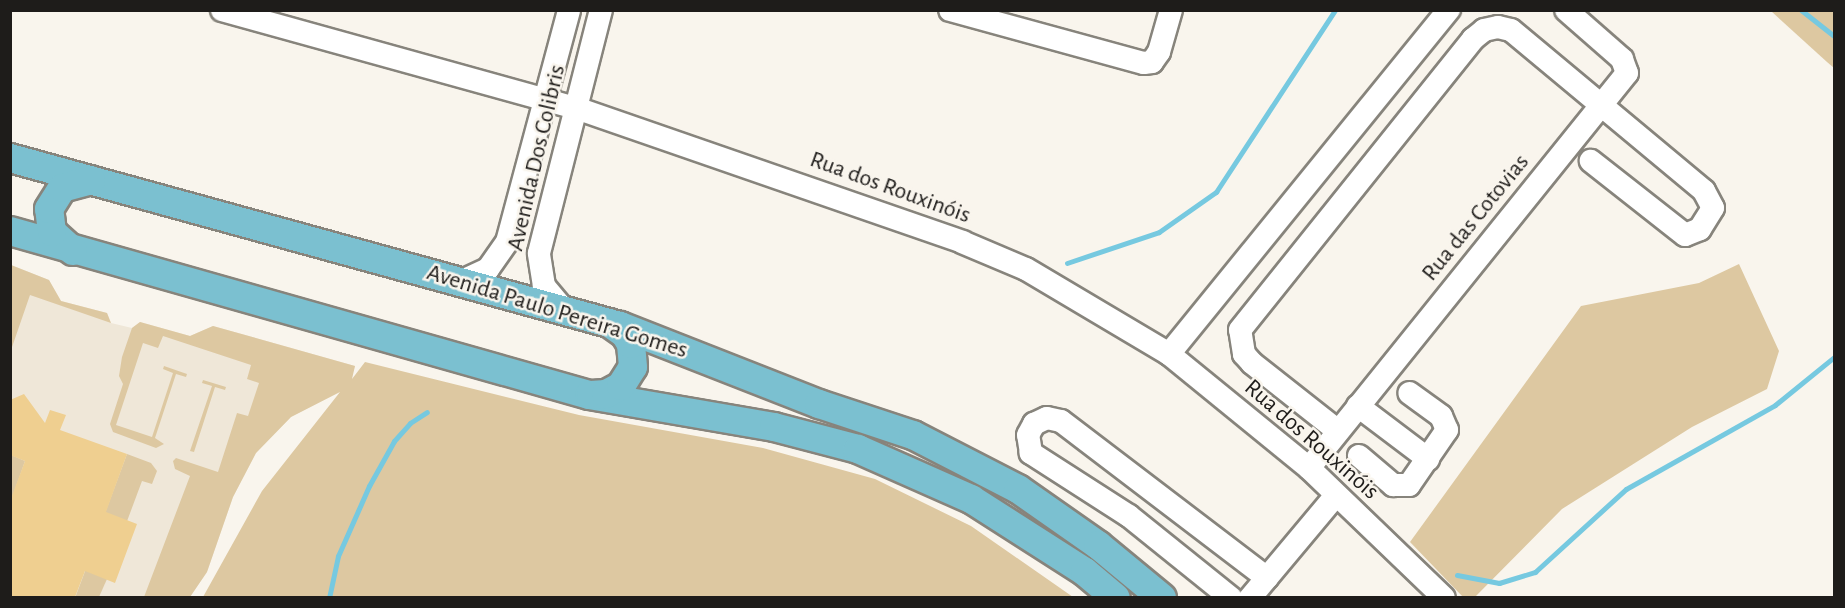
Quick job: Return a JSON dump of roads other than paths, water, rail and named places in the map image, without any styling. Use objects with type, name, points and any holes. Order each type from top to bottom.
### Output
[{"type":"main road","name":"Avenida Paulo Pereira Gomes","points":[[10,158],[650,335],[811,401],[913,435],[960,456],[1074,527],[1162,597]]},
{"type":"main road","points":[[75,252],[52,232],[49,209],[62,188],[91,180]]},
{"type":"main road","points":[[10,231],[75,252],[589,395],[798,433],[896,463],[1005,519],[1085,572],[1116,597]]},
{"type":"main road","points":[[589,395],[606,394],[621,387],[633,367],[629,339],[607,322]]},
{"type":"street","name":"Rua dos Rouxinóis","points":[[222,10],[576,108],[962,242],[1085,301],[1169,354],[1309,468],[1444,597]]},
{"type":"street","name":"Avenida Dos Colibris","points":[[460,282],[488,269],[507,242],[569,10]]},
{"type":"street","name":"Avenida Dos Colibris","points":[[565,311],[547,292],[538,259],[601,10]]},
{"type":"street","points":[[950,10],[1144,63],[1152,62],[1159,52],[1171,10]]},
{"type":"street","points":[[1169,354],[1449,10]]},
{"type":"street","name":"Rua das Cotovias","points":[[1309,468],[1627,73],[1626,63],[1566,10]]},
{"type":"street","points":[[1338,431],[1244,354],[1240,330],[1248,316],[1484,30],[1498,27],[1511,30],[1704,191],[1713,208],[1700,229],[1685,235],[1591,161]]},
{"type":"street","points":[[1359,456],[1392,485],[1401,488],[1409,485],[1448,430],[1446,423],[1409,393]]},
{"type":"street","points":[[1358,406],[1428,459]]},
{"type":"street","points":[[1231,597],[1129,516],[1032,453],[1028,435],[1034,424],[1047,418],[1061,421],[1267,578]]},
{"type":"street","points":[[1250,597],[1336,495]]},
{"type":"waterway","points":[[1067,263],[1159,232],[1216,192],[1335,10]]},
{"type":"waterway","points":[[1801,10],[1834,36]]},
{"type":"waterway","points":[[1457,575],[1499,583],[1535,572],[1626,489],[1775,405],[1834,357]]},
{"type":"waterway","points":[[329,598],[338,556],[369,486],[394,441],[410,423],[427,412]]}]
